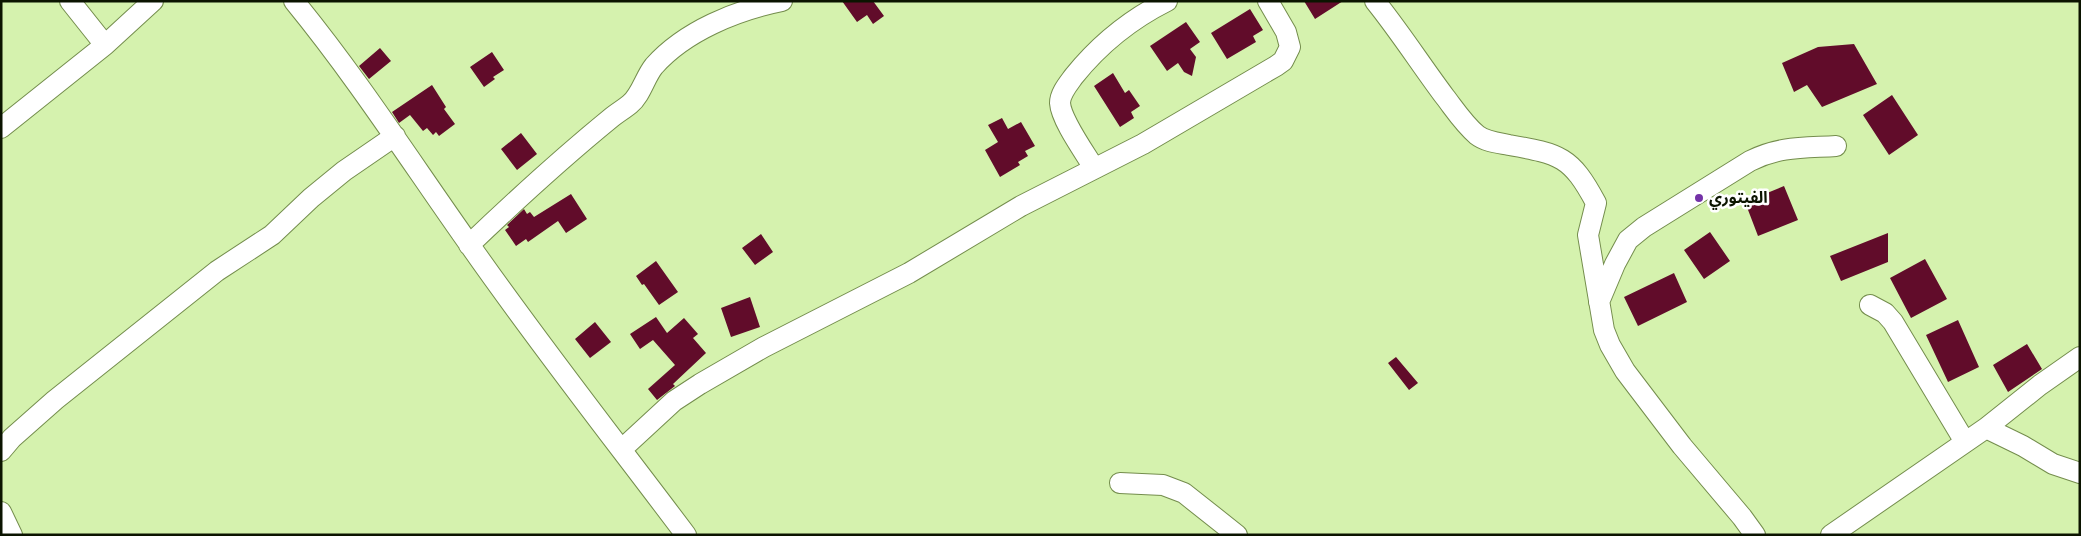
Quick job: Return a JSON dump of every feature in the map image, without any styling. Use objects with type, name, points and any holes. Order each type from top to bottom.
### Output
[{"type":"street","points":[[70,1],[105,45]]},
{"type":"street","points":[[1,128],[105,45],[153,1]]},
{"type":"street","points":[[294,1],[322,35],[395,136],[469,245],[552,359],[686,535]]},
{"type":"street","points":[[469,245],[502,212],[612,117],[630,104],[645,78],[676,45],[744,11],[782,1]]},
{"type":"street","points":[[1094,168],[1070,128],[1061,108],[1060,99],[1067,85],[1078,71],[1107,40],[1138,18],[1167,1]]},
{"type":"street","points":[[622,449],[674,401],[700,384],[764,347],[909,273],[1021,206],[1143,144],[1283,61],[1290,47],[1289,39],[1268,1]]},
{"type":"street","points":[[1375,1],[1436,85],[1468,126],[1479,136],[1487,140],[1560,157],[1574,168],[1596,203],[1588,235],[1604,330],[1610,345],[1626,371],[1682,446],[1742,517],[1754,535]]},
{"type":"street","points":[[1,451],[12,438],[55,400],[218,271],[272,234],[344,171],[395,136]]},
{"type":"street","points":[[1599,302],[1614,264],[1628,240],[1644,227],[1750,160],[1768,152],[1786,148],[1836,146]]},
{"type":"street","points":[[1870,304],[1885,313],[1893,322],[1965,442]]},
{"type":"street","points":[[1831,535],[1986,428],[2080,356]]},
{"type":"street","points":[[1986,428],[2023,446],[2052,464],[2080,473]]},
{"type":"street","points":[[1120,483],[1163,486],[1184,493],[1237,535]]},
{"type":"street","points":[[1,512],[12,535]]},
{"type":"building","points":[[842,1],[873,1],[884,16],[873,24],[867,15],[857,22]]},
{"type":"building","points":[[1304,1],[1343,1],[1315,19]]},
{"type":"building","points":[[1250,9],[1263,30],[1253,36],[1256,42],[1227,59],[1211,33]]},
{"type":"building","points":[[1186,22],[1200,42],[1190,49],[1196,57],[1192,76],[1184,72],[1178,63],[1167,71],[1150,46]]},
{"type":"building","points":[[1854,44],[1877,84],[1822,107],[1807,85],[1794,92],[1782,63],[1818,47]]},
{"type":"building","points":[[380,48],[391,61],[369,79],[359,66]]},
{"type":"building","points":[[492,52],[504,70],[493,77],[495,79],[484,87],[470,67]]},
{"type":"building","points":[[1113,73],[1125,93],[1129,90],[1140,106],[1131,112],[1134,118],[1120,127],[1094,86]]},
{"type":"building","points":[[432,85],[446,107],[444,109],[455,124],[439,136],[436,132],[433,135],[427,128],[423,131],[410,115],[399,123],[392,112]]},
{"type":"building","points":[[1892,95],[1918,135],[1889,155],[1863,115]]},
{"type":"building","points":[[1002,118],[1008,129],[1021,122],[1035,146],[1025,151],[1028,156],[1018,162],[1020,165],[1000,177],[985,150],[998,142],[988,125]]},
{"type":"building","points":[[521,133],[537,154],[517,170],[501,149]]},
{"type":"building","points":[[1784,186],[1798,220],[1758,236],[1745,202]]},
{"type":"building","points":[[571,194],[587,219],[566,233],[558,221],[528,242],[526,239],[516,246],[505,230],[509,227],[507,225],[524,209],[527,214],[530,212],[534,217]]},
{"type":"building","points":[[1710,232],[1730,261],[1704,279],[1684,250]]},
{"type":"building","points":[[1888,233],[1888,262],[1841,281],[1830,256]]},
{"type":"building","points":[[761,234],[773,252],[755,265],[742,248]]},
{"type":"building","points":[[1925,259],[1947,299],[1911,318],[1890,278]]},
{"type":"building","points":[[656,261],[678,292],[659,305],[636,276]]},
{"type":"building","points":[[1674,273],[1687,302],[1638,326],[1624,297]]},
{"type":"building","points":[[750,297],[760,327],[731,337],[721,308]]},
{"type":"building","points":[[656,317],[667,333],[684,318],[698,334],[693,338],[706,353],[673,384],[675,386],[657,400],[648,389],[675,365],[653,340],[640,349],[630,334]]},
{"type":"building","points":[[1958,320],[1979,367],[1948,382],[1926,335]]},
{"type":"building","points":[[595,322],[611,342],[590,358],[575,339]]},
{"type":"building","points":[[2027,344],[2042,369],[2008,392],[1993,365]]},
{"type":"building","points":[[1396,357],[1418,383],[1409,390],[1388,363]]},
{"type":"place","name":"الفيتوري","points":[[1699,198]]}]
